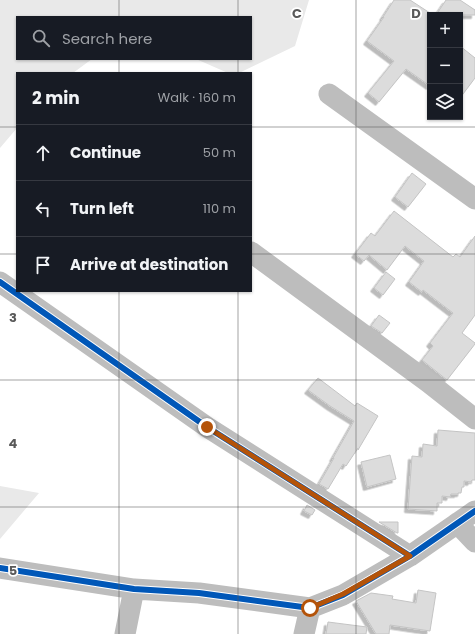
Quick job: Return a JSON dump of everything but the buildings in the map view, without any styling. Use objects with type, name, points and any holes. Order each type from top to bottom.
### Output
[{"type":"street","points":[[329,94],[475,199]]},
{"type":"street","points":[[252,253],[428,382],[475,419]]},
{"type":"street","points":[[0,282],[207,427],[410,556]]},
{"type":"street","points":[[0,568],[134,589],[199,593],[310,608],[343,594],[410,556],[475,511]]},
{"type":"street","points":[[457,523],[475,542]]},
{"type":"street","points":[[125,634],[134,589]]},
{"type":"street","points":[[304,634],[310,608]]},
{"type":"shaded area","points":[[0,0],[309,0],[295,46],[241,72],[226,72],[198,60],[252,60],[252,16],[16,16],[16,60],[91,60],[74,72],[16,72],[16,129],[0,148]]},
{"type":"shaded area","points":[[0,486],[39,493],[0,539]]},
{"type":"cycle path","points":[[0,282],[207,427],[410,556]]},
{"type":"cycle path","points":[[0,568],[134,589],[199,593],[310,608],[343,595],[410,556],[475,511]]},
{"type":"route","points":[[207,427],[410,556],[343,594],[310,608]]}]
